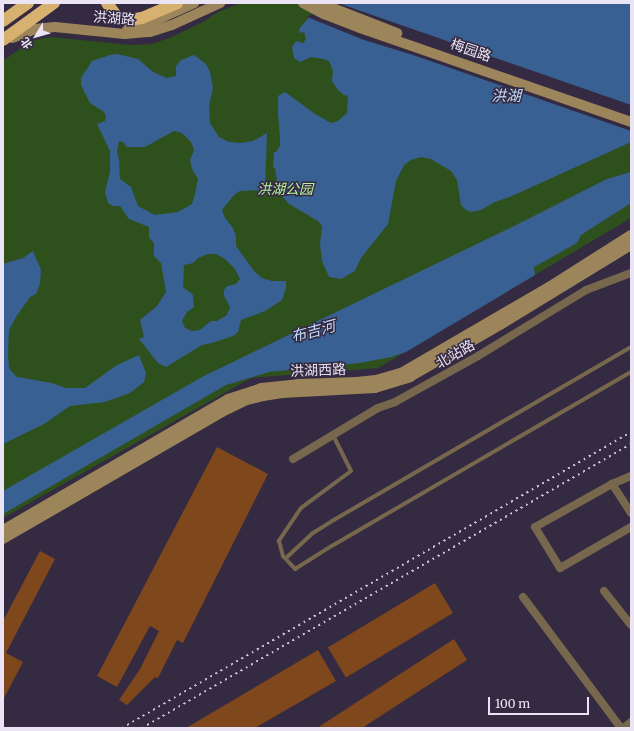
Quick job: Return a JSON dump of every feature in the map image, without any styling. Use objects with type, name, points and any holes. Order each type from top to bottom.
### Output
[{"type":"highway","points":[[3,21],[28,3]]},
{"type":"highway","points":[[3,41],[54,3]]},
{"type":"highway","points":[[107,3],[117,17],[128,20],[142,18],[177,3]]},
{"type":"main road","points":[[110,32],[141,26],[158,20],[194,3]]},
{"type":"main road","name":"洪湖路","points":[[3,41],[26,31],[55,27],[125,34],[150,32],[172,25],[220,3]]},
{"type":"main road","name":"梅园路","points":[[303,3],[347,23],[631,122]]},
{"type":"main road","name":"梅园路","points":[[320,3],[362,21],[631,115]]},
{"type":"main road","name":"洪湖西路","points":[[3,530],[228,399],[261,388],[298,384],[376,380],[401,373],[631,238]]},
{"type":"main road","name":"洪湖西路","points":[[3,539],[222,412],[247,400],[282,393],[375,388],[410,377],[500,325],[631,238]]},
{"type":"street","name":"北站路","points":[[293,459],[378,408],[395,402],[478,356],[586,290],[631,274]]},
{"type":"street","points":[[631,476],[612,484],[535,527],[560,568],[631,527]]},
{"type":"street","points":[[612,484],[631,513]]},
{"type":"street","points":[[604,591],[631,625]]},
{"type":"street","points":[[523,597],[627,726]]},
{"type":"lane","points":[[286,558],[313,533],[332,521],[631,347]]},
{"type":"lane","points":[[333,435],[351,471],[301,508],[279,541],[280,549],[295,569],[336,542],[631,372]]},
{"type":"green space","name":"洪湖公园","points":[[241,3],[631,3],[631,218],[378,368],[251,378],[3,518],[3,61],[31,41],[51,37],[131,45],[152,44],[172,37],[203,22],[218,12]]},
{"type":"water","name":"洪湖","points":[[357,3],[631,3],[631,142],[512,196],[495,202],[481,210],[471,212],[466,210],[461,205],[457,180],[451,171],[431,159],[421,157],[411,160],[404,165],[396,181],[388,224],[361,258],[355,271],[341,279],[329,277],[322,261],[320,244],[322,226],[318,221],[289,204],[282,196],[278,188],[275,168],[273,167],[274,152],[276,152],[280,146],[278,96],[285,92],[315,114],[331,123],[338,121],[347,113],[348,96],[344,95],[338,90],[332,81],[333,71],[329,61],[311,57],[300,62],[294,58],[292,47],[296,41],[303,43],[306,39],[304,32],[300,33],[299,29],[310,16],[333,5]]},
{"type":"water","points":[[117,54],[138,59],[153,72],[167,78],[176,76],[176,66],[181,60],[194,55],[206,64],[210,72],[213,88],[209,106],[210,123],[219,137],[229,142],[241,143],[253,141],[267,133],[265,190],[240,191],[234,195],[222,210],[225,218],[233,228],[236,236],[236,246],[254,271],[262,278],[272,281],[286,281],[286,288],[282,300],[265,311],[241,320],[238,332],[233,336],[202,345],[166,367],[158,363],[139,339],[144,337],[140,320],[157,306],[166,292],[161,263],[154,256],[154,243],[149,238],[149,227],[129,219],[120,206],[113,206],[108,203],[105,192],[110,172],[110,151],[97,124],[105,121],[106,117],[104,112],[90,103],[81,85],[81,78],[92,61]],"holes":[[[174,131],[182,133],[191,142],[194,150],[190,160],[192,169],[198,179],[195,194],[192,204],[178,212],[155,215],[138,206],[131,187],[120,179],[117,151],[119,141],[123,142],[127,147],[145,147]],[[208,254],[216,254],[225,259],[235,269],[240,279],[236,284],[227,286],[224,290],[224,296],[230,307],[227,315],[217,321],[211,321],[200,330],[192,331],[185,328],[182,321],[187,312],[194,307],[193,295],[183,287],[184,265],[193,263],[198,258]]]},
{"type":"water","name":"布吉河","points":[[631,172],[631,203],[581,235],[577,243],[534,267],[535,275],[406,352],[391,357],[360,363],[269,372],[226,385],[3,514],[3,491],[202,377],[514,226],[607,179]]},
{"type":"water","points":[[33,251],[41,270],[40,284],[36,294],[30,297],[9,330],[9,368],[12,372],[17,377],[52,383],[66,388],[85,388],[117,365],[139,355],[146,373],[144,382],[130,393],[105,402],[70,406],[44,424],[3,444],[3,264],[23,258]]},
{"type":"pier","points":[[333,3],[338,3],[631,105],[631,131],[413,55],[364,40],[307,17]]},
{"type":"building","points":[[217,447],[268,474],[183,643],[177,640],[158,678],[155,677],[127,705],[119,700],[140,669],[159,631],[150,626],[117,687],[97,676]]},
{"type":"building","points":[[40,551],[55,559],[6,653],[23,662],[3,700],[3,621]]},
{"type":"building","points":[[435,583],[453,613],[346,677],[328,647]]},
{"type":"building","points":[[454,639],[467,660],[362,728],[317,728]]},
{"type":"building","points":[[318,650],[336,681],[255,728],[186,728]]},
{"type":"railway","points":[[122,728],[631,432]]},
{"type":"railway","points":[[142,728],[631,444]]}]
